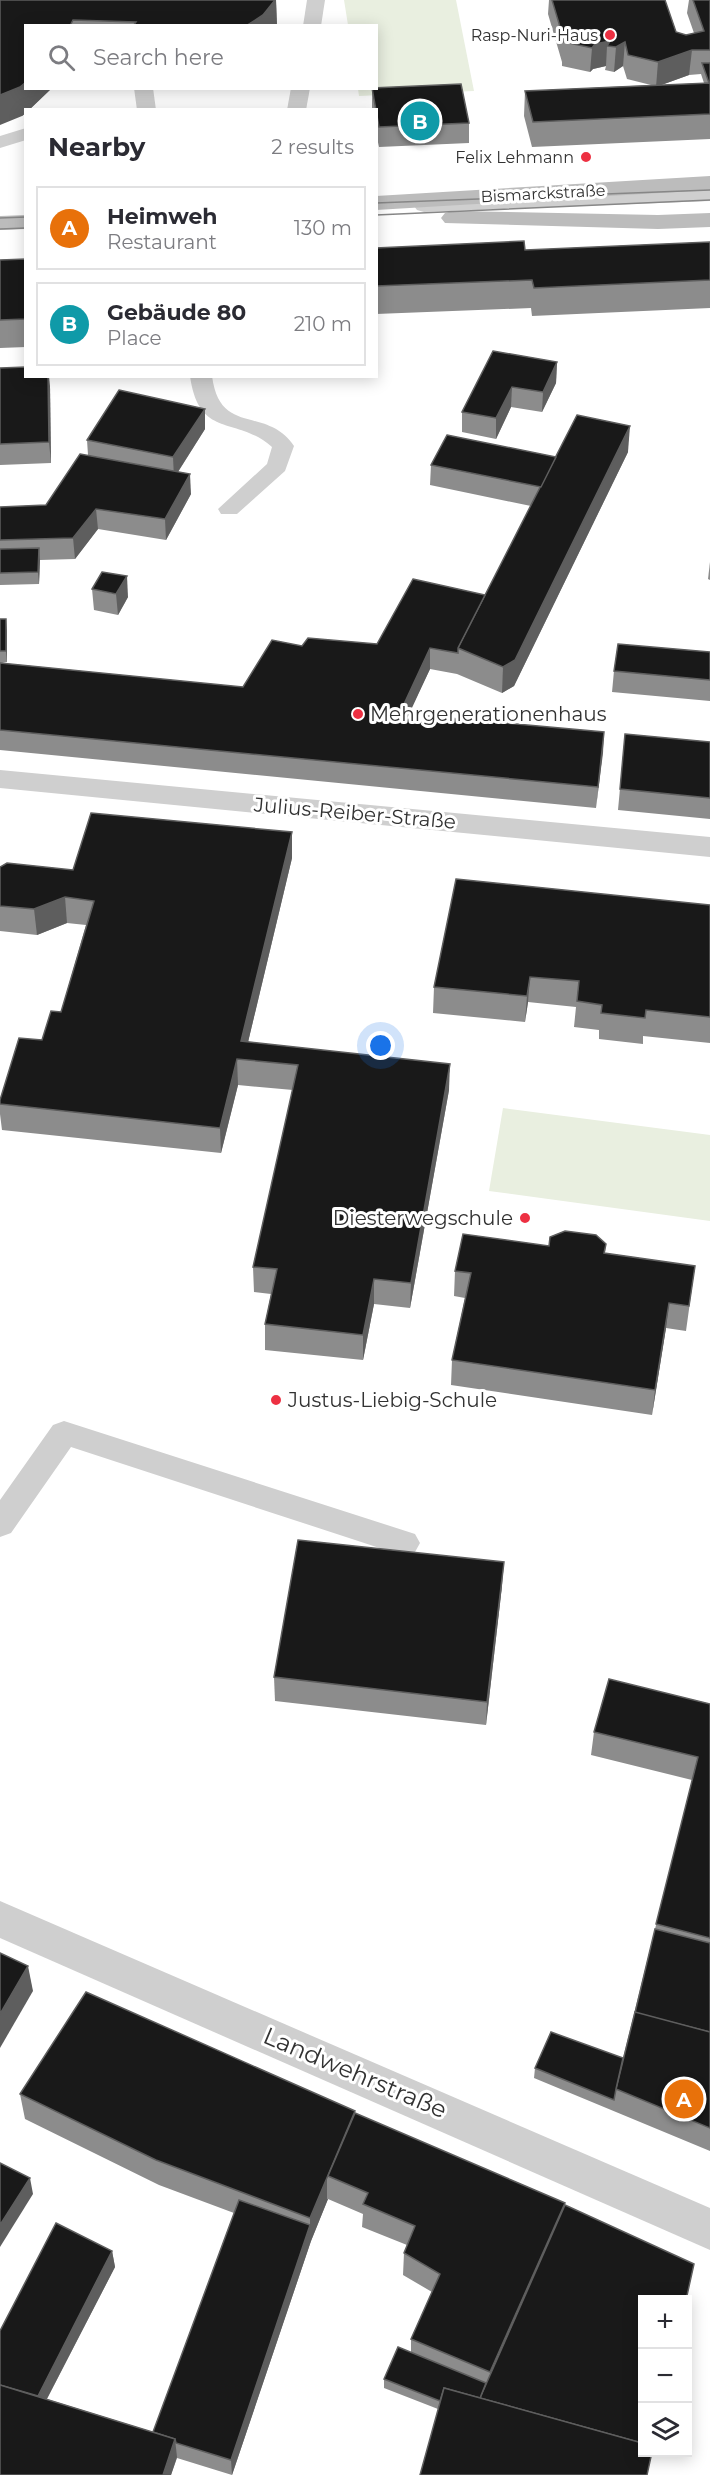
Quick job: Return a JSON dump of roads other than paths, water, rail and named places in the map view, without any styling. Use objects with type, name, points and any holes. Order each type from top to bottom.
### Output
[{"type":"main road","name":"Bismarckstraße","points":[[378,203],[710,183]]},
{"type":"main road","name":"Bismarckstraße","points":[[378,216],[658,222],[710,220]]},
{"type":"main road","points":[[0,223],[24,222]]},
{"type":"street","name":"Julius-Reiber-Straße","points":[[0,779],[710,847]]},
{"type":"street","name":"Landwehrstraße","points":[[0,1919],[710,2229]]},
{"type":"lane","points":[[312,24],[316,0]]},
{"type":"lane","points":[[143,90],[147,108]]},
{"type":"lane","points":[[296,108],[301,90]]},
{"type":"lane","points":[[0,142],[24,135]]},
{"type":"lane","name":"Bismarckstraße","points":[[378,208],[710,195]]},
{"type":"lane","points":[[201,378],[202,396],[212,412],[267,432],[283,447],[277,466],[229,509]]},
{"type":"lane","points":[[0,1524],[64,1433],[404,1543]]},
{"type":"tram line","points":[[378,203],[710,190]]},
{"type":"tram line","points":[[378,215],[710,200]]},
{"type":"tram line","points":[[0,218],[24,217]]},
{"type":"tram line","points":[[0,229],[24,228]]},
{"type":"place","name":"Rasp-Nuri-Haus","points":[[610,35]]},
{"type":"place","name":"Gebäude 80","points":[[420,121]]},
{"type":"place","name":"Felix Lehmann","points":[[586,157]]},
{"type":"place","name":"Mehrgenerationenhaus","points":[[358,714]]},
{"type":"place","name":"Diesterwegschule","points":[[525,1218]]},
{"type":"place","name":"Justus-Liebig-Schule","points":[[276,1400]]},
{"type":"place","name":"Heimweh","points":[[684,2099]]}]
